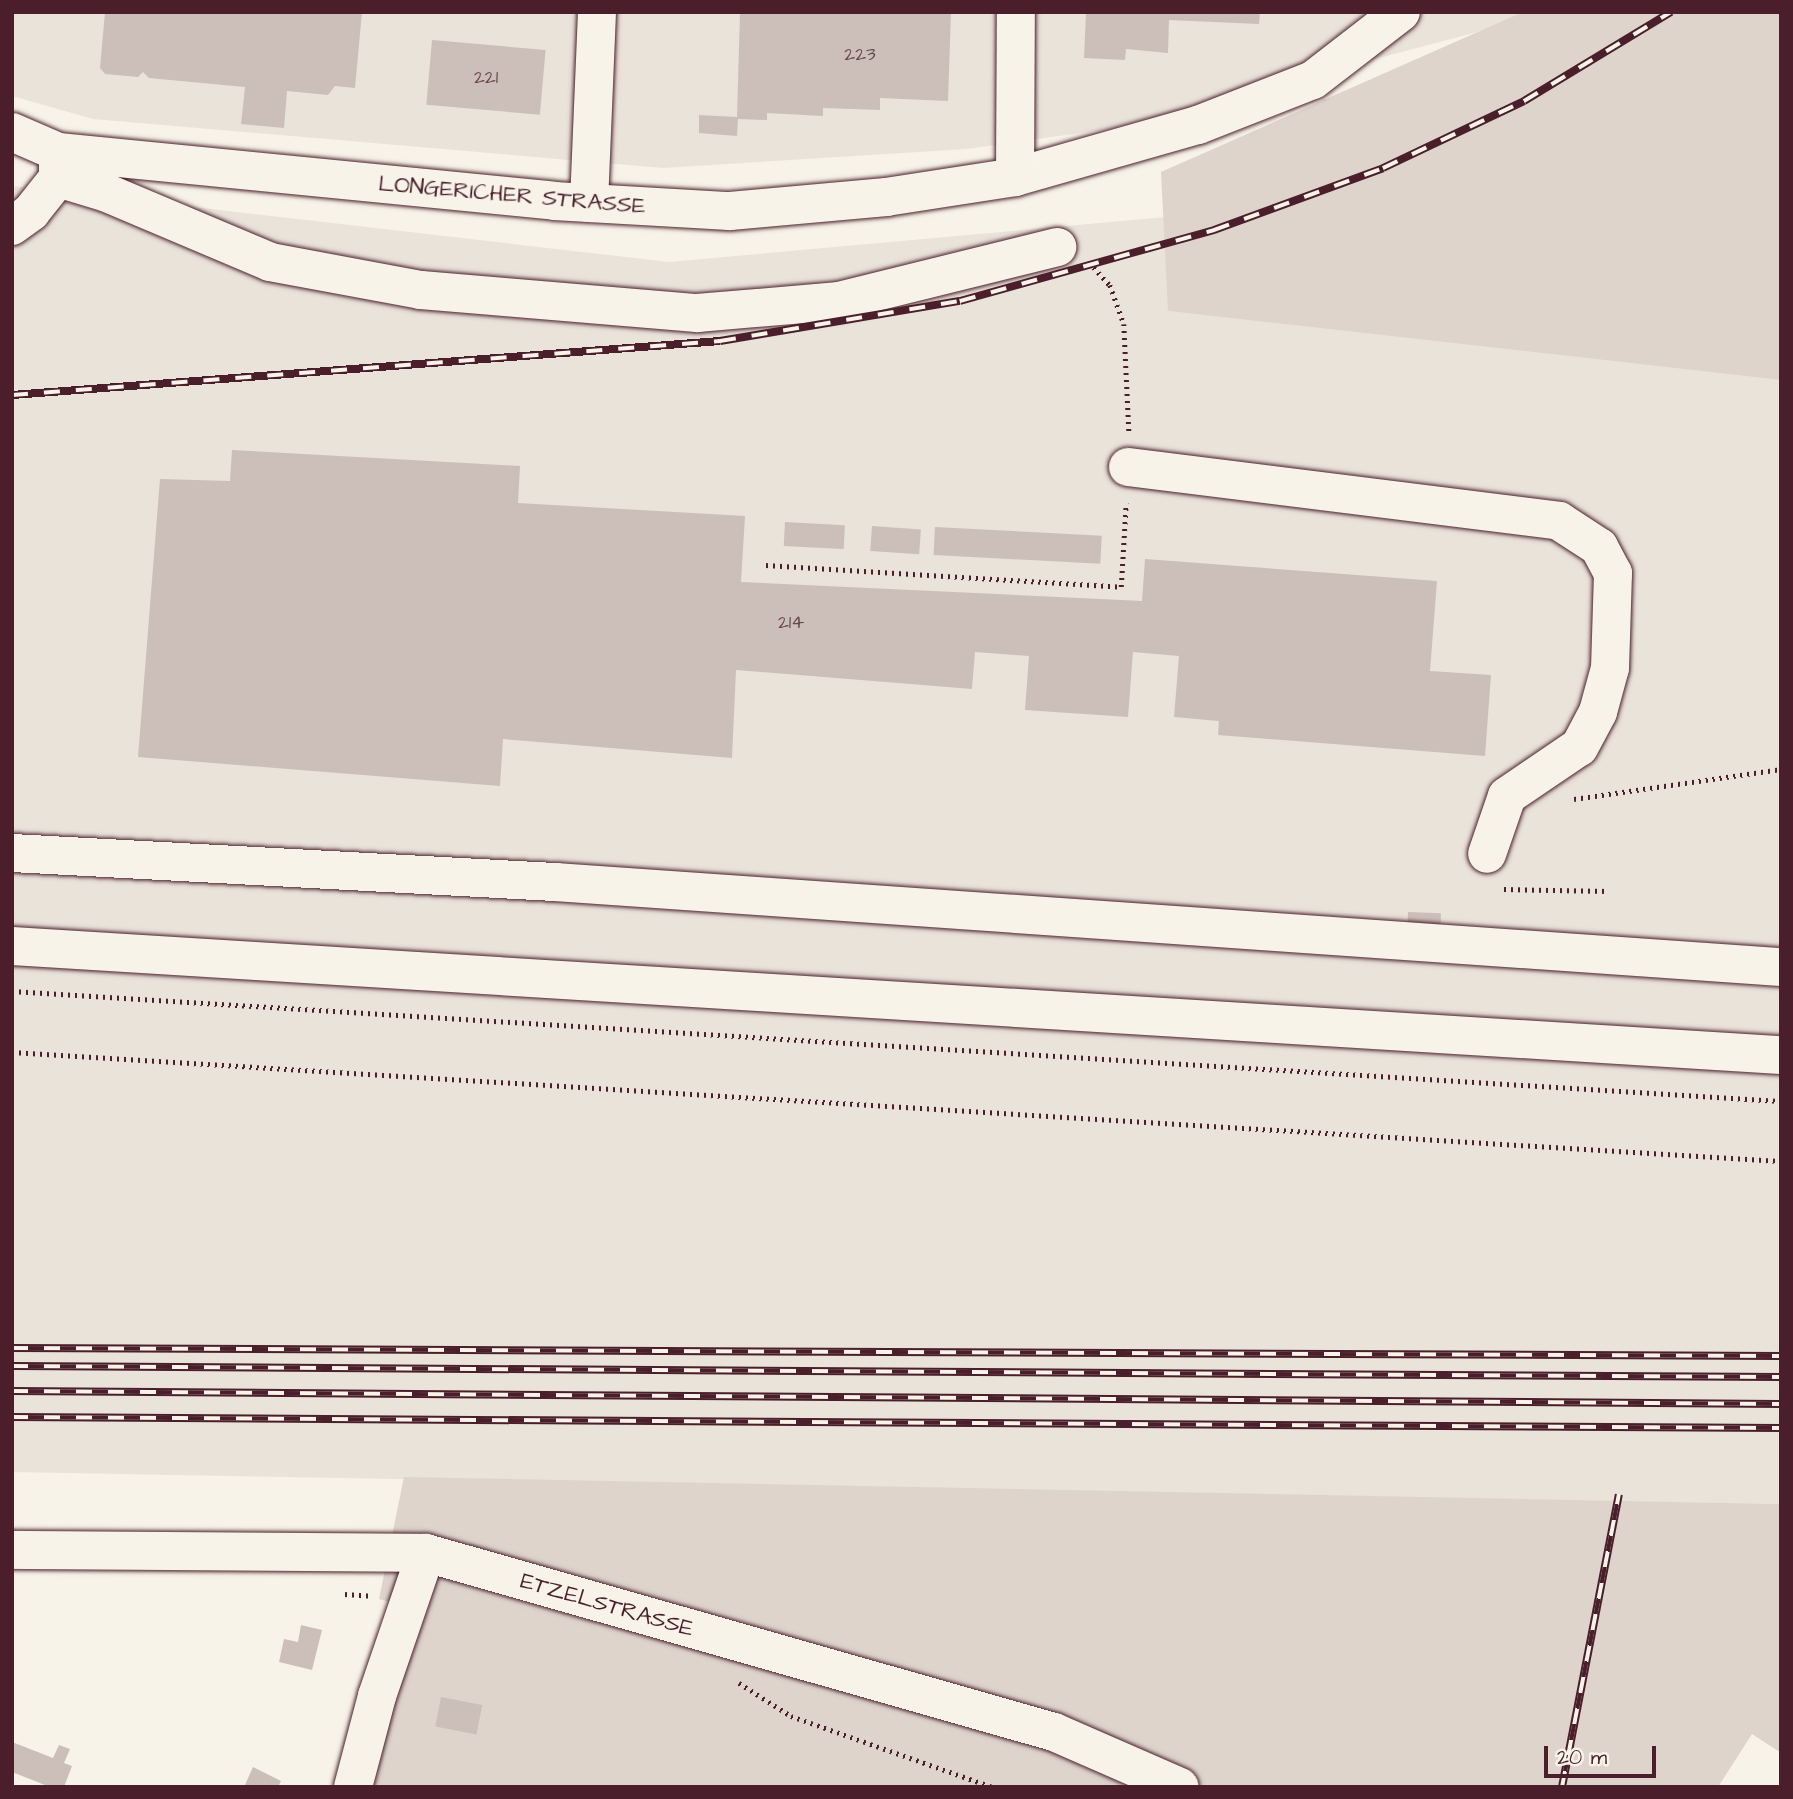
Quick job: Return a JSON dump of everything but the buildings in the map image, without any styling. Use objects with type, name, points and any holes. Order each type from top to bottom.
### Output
[{"type":"street","points":[[589,203],[597,12]]},
{"type":"street","points":[[1015,177],[1016,12]]},
{"type":"street","name":"LONGERICHER STRASSE","points":[[12,132],[58,165],[730,211],[886,197],[1015,177],[1198,125],[1313,80],[1401,12]]},
{"type":"street","points":[[12,226],[31,212],[58,165],[107,192],[270,262],[421,290],[697,313],[839,301],[1057,247]]},
{"type":"street","points":[[1128,467],[1559,522],[1599,547],[1613,573],[1610,668],[1598,712],[1579,747],[1505,802],[1494,872]]},
{"type":"street","points":[[12,853],[555,882],[1781,967]]},
{"type":"street","points":[[12,946],[1781,1055]]},
{"type":"street","name":"ETZELSTRASSE","points":[[12,1550],[426,1553],[1054,1732],[1180,1787]]},
{"type":"street","points":[[353,1787],[377,1696],[426,1553]]},
{"type":"path","points":[[765,565],[1121,586],[1128,467],[1124,324],[1110,285],[1093,265],[1057,247]]},
{"type":"path","points":[[1505,802],[1649,791],[1781,769]]},
{"type":"path","points":[[1494,872],[1609,891]]},
{"type":"path","points":[[12,991],[1781,1101]]},
{"type":"path","points":[[12,1052],[1781,1161]]},
{"type":"path","points":[[330,1593],[410,1599]]},
{"type":"path","points":[[735,1681],[791,1716],[993,1787]]},
{"type":"shaded area","points":[[12,12],[1523,12],[1496,27],[1116,128],[967,149],[663,168],[93,119],[12,96]]},
{"type":"shaded area","points":[[1523,12],[1781,12],[1781,380],[1168,311],[1161,172]]},
{"type":"shaded area","points":[[12,186],[669,262],[1166,217],[1169,311],[1781,380],[1781,1504],[12,1472]]},
{"type":"shaded area","points":[[404,1477],[1781,1504],[1781,1753],[1752,1734],[1718,1787],[360,1787],[403,1606],[379,1599]]},
{"type":"railway","points":[[12,395],[720,341],[960,301],[1214,230],[1383,168],[1524,101],[1671,12]]},
{"type":"railway","points":[[12,1348],[1781,1356]]},
{"type":"railway","points":[[12,1366],[1781,1377]]},
{"type":"railway","points":[[12,1391],[1781,1404]]},
{"type":"railway","points":[[12,1417],[1781,1428]]},
{"type":"railway","points":[[1562,1787],[1619,1494]]}]
